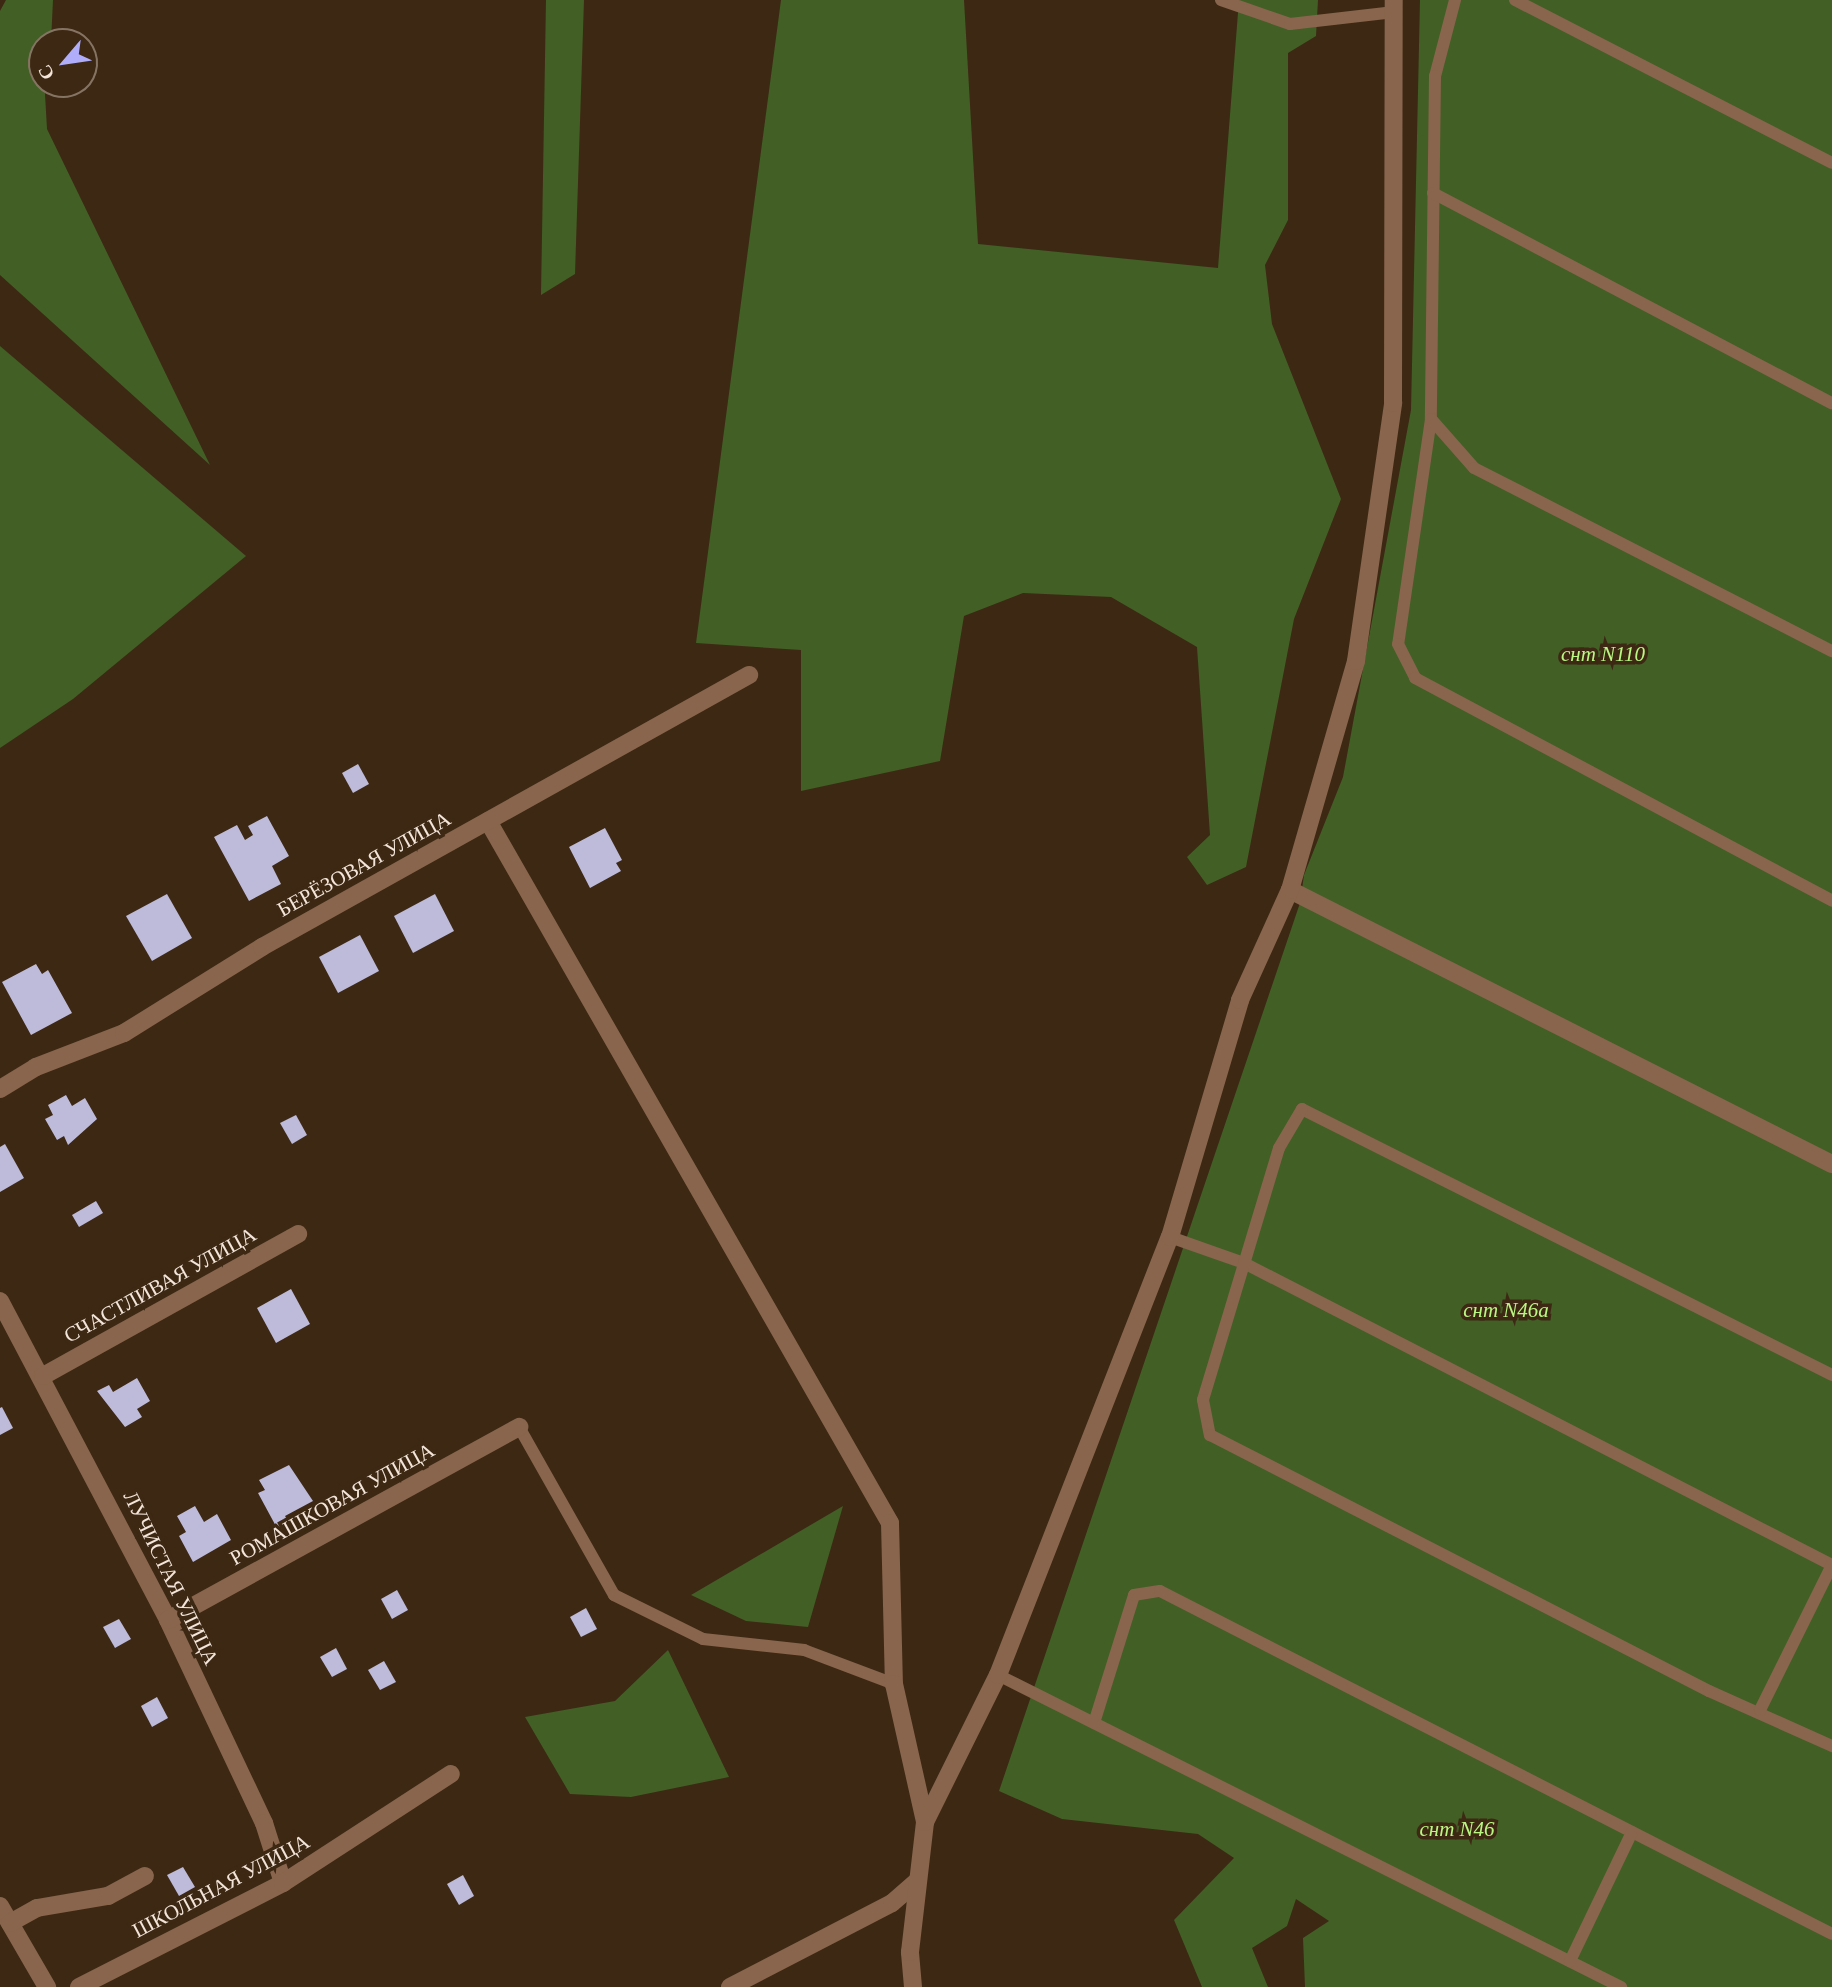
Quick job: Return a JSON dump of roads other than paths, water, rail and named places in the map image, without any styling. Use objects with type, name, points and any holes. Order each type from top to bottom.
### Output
[{"type":"street","points":[[913,1987],[917,1881],[925,1822],[998,1675],[1170,1237],[1240,1000],[1290,890],[1356,661],[1393,403],[1394,6]]},
{"type":"street","name":"БЕРЁЗОВАЯ УЛИЦА","points":[[0,1089],[36,1067],[124,1033],[172,999],[749,675]]},
{"type":"street","points":[[488,821],[890,1523],[894,1684],[925,1822]]},
{"type":"street","points":[[1290,890],[1832,1164]]},
{"type":"street","name":"СЧАСТЛИВАЯ УЛИЦА","points":[[43,1376],[298,1234]]},
{"type":"street","name":"ЛУЧИСТАЯ УЛИЦА","points":[[0,1301],[43,1376],[168,1620],[264,1824],[283,1883]]},
{"type":"street","name":"РОМАШКОВАЯ УЛИЦА","points":[[168,1620],[519,1427]]},
{"type":"street","name":"ШКОЛЬНАЯ УЛИЦА","points":[[79,1987],[283,1883],[451,1774]]},
{"type":"street","points":[[10,1923],[37,1908],[108,1896],[145,1876]]},
{"type":"street","points":[[730,1987],[892,1903],[917,1881]]},
{"type":"street","points":[[0,1906],[47,1987]]},
{"type":"lane","points":[[1221,0],[1290,24],[1394,6]]},
{"type":"lane","points":[[1455,0],[1435,76],[1431,419],[1398,644],[1415,678],[1832,901]]},
{"type":"lane","points":[[1515,0],[1832,163]]},
{"type":"lane","points":[[1433,193],[1832,403]]},
{"type":"lane","points":[[1431,419],[1474,468],[1832,650]]},
{"type":"lane","points":[[1832,1375],[1314,1110],[1302,1109],[1290,1121],[1203,1400],[1210,1435],[1709,1692],[1760,1710],[1832,1746]]},
{"type":"lane","points":[[1170,1237],[1244,1263],[1832,1565],[1760,1710]]},
{"type":"lane","points":[[519,1427],[614,1595],[703,1639],[804,1650],[894,1684]]},
{"type":"lane","points":[[1094,1723],[1134,1595],[1160,1591],[1832,1934]]},
{"type":"lane","points":[[998,1675],[1621,1987]]},
{"type":"lane","points":[[1570,1961],[1632,1832]]},
{"type":"park label","name":"снт N110","points":[[1603,654]]},
{"type":"park label","name":"снт N46а","points":[[1506,1310]]},
{"type":"park label","name":"снт N46","points":[[1457,1829]]}]
